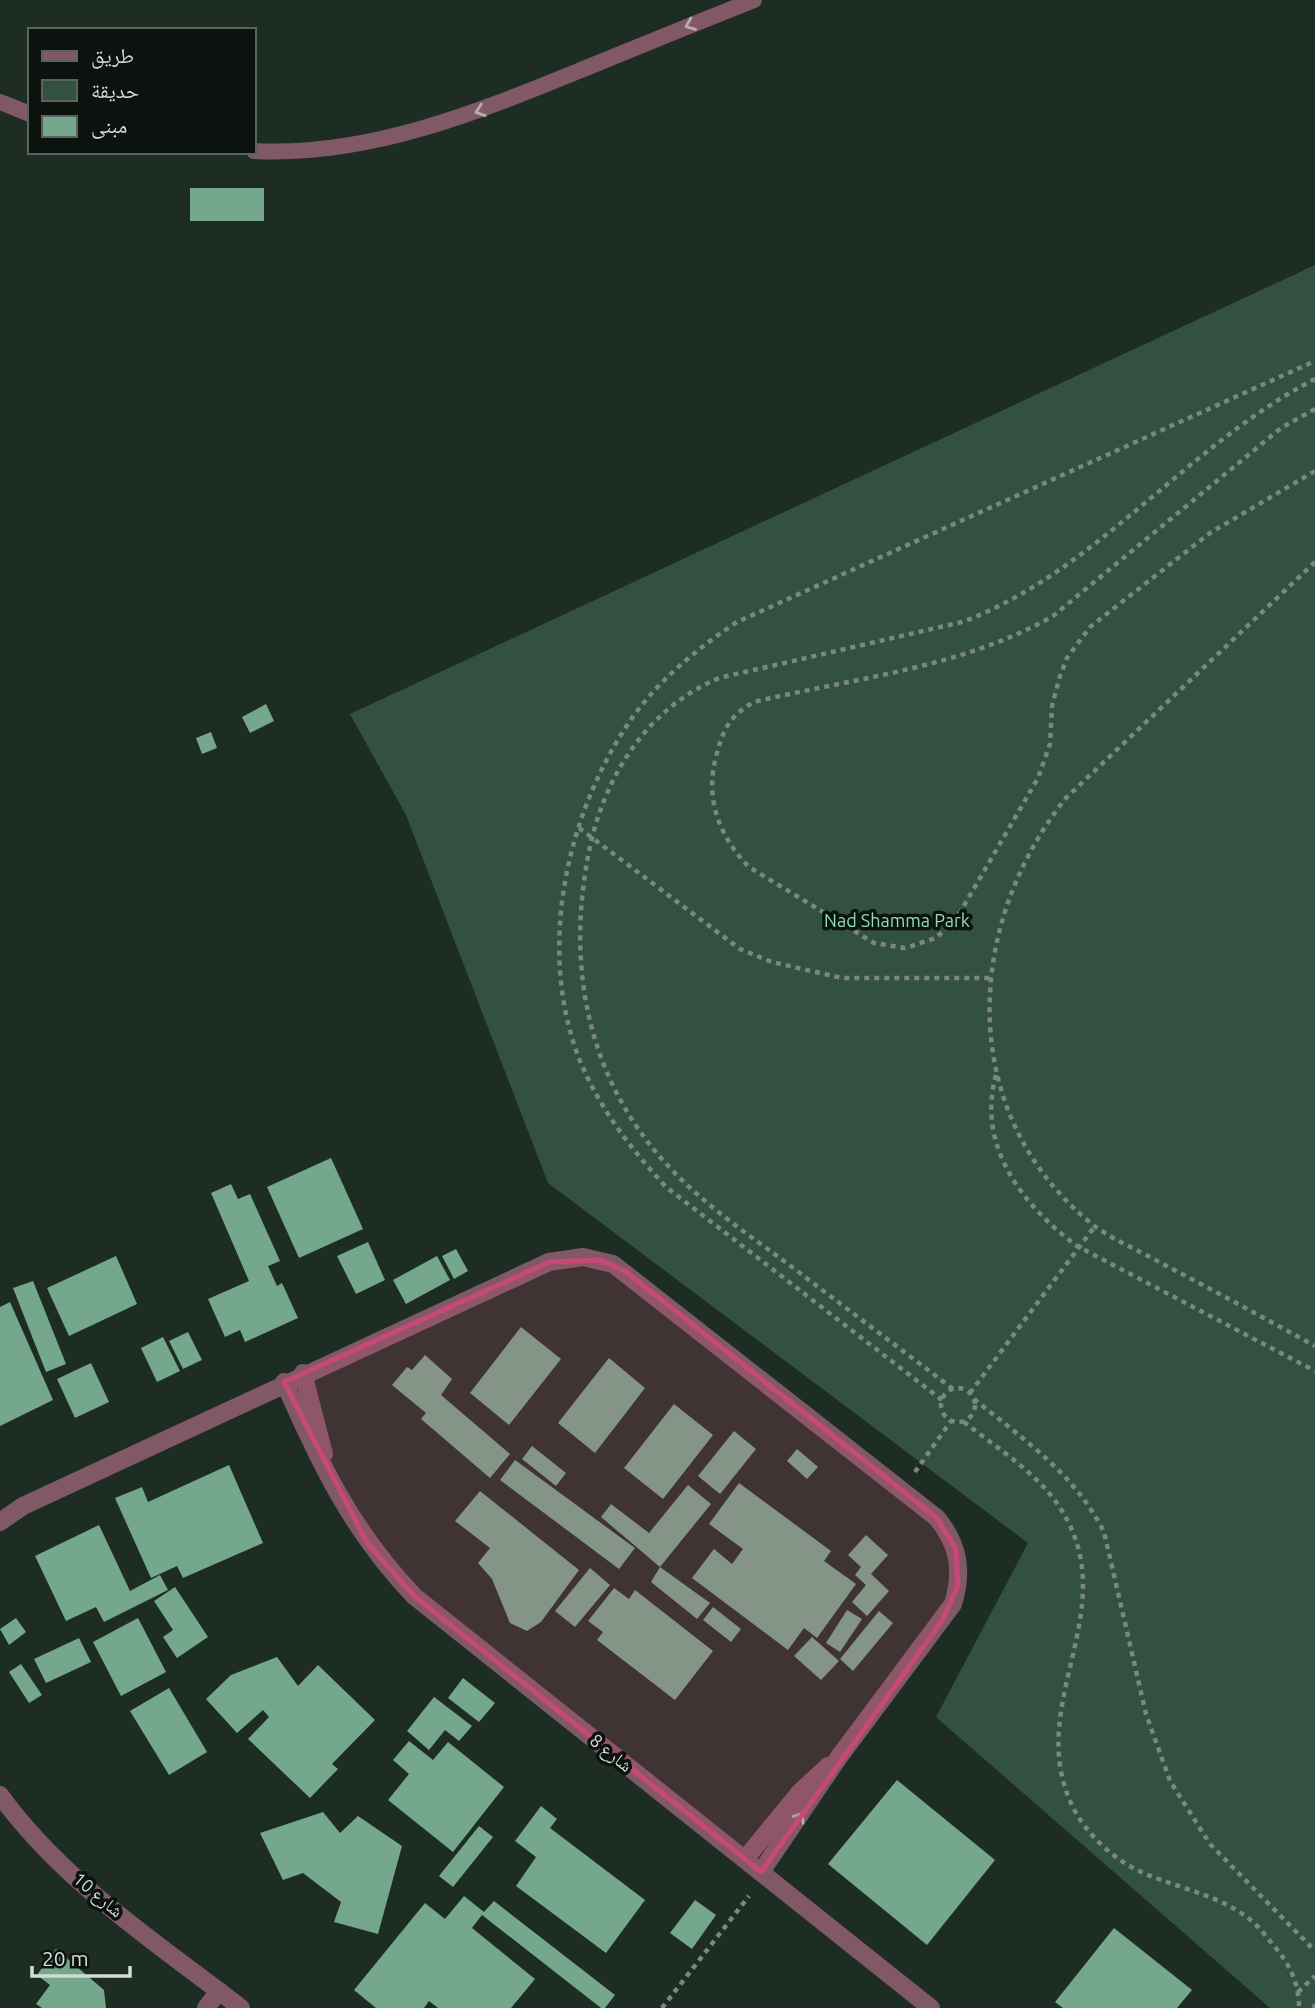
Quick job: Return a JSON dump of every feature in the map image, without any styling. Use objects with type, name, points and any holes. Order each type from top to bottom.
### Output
[{"type":"street","points":[[0,1522],[23,1506],[303,1373],[549,1262],[566,1258],[600,1260],[625,1271],[937,1518],[956,1549],[958,1586],[943,1621],[839,1757],[763,1874]]},
{"type":"street","name":"شارع 8","points":[[303,1373],[322,1439],[325,1468]]},
{"type":"street","name":"شارع 8","points":[[284,1382],[325,1468],[367,1543],[414,1596],[931,2008]]},
{"type":"street","points":[[0,1509],[23,1506]]},
{"type":"street","points":[[745,1859],[800,1792],[839,1757]]},
{"type":"street","name":"شارع 10","points":[[0,1795],[64,1867],[241,2008]]},
{"type":"street","points":[[206,2008],[219,1991]]},
{"type":"lane","points":[[256,151],[329,147],[407,134],[482,111],[754,0]]},
{"type":"lane","points":[[0,102],[28,113]]},
{"type":"path","points":[[942,1400],[699,1215],[666,1187],[636,1155],[614,1125],[580,1059],[563,989],[562,911],[570,858],[579,828],[593,789],[633,717],[660,685],[690,657],[737,622],[1315,360]]},
{"type":"path","points":[[1315,379],[1251,416],[1049,577],[994,610],[962,622],[719,678],[684,695],[650,725],[631,749],[608,790],[582,884],[578,921],[584,994],[604,1064],[637,1127],[683,1182],[953,1389],[965,1389],[1058,1468],[1093,1508],[1104,1532],[1146,1714],[1170,1781],[1210,1844],[1315,1951]]},
{"type":"path","points":[[1315,409],[1281,428],[1053,616],[1026,631],[975,652],[754,702],[739,711],[725,727],[712,770],[715,812],[734,851],[750,867],[874,943],[905,948],[936,938],[958,916],[1038,778],[1050,744],[1055,690],[1077,642],[1090,627],[1210,533],[1315,471]]},
{"type":"path","points":[[1315,562],[1066,799],[1047,823],[1017,877],[1005,908],[991,978],[991,1040],[996,1074],[1020,1140],[1059,1195],[1094,1226],[1315,1346]]},
{"type":"path","points":[[579,828],[740,948],[772,962],[842,978],[991,978]]},
{"type":"path","points":[[996,1074],[989,1105],[994,1144],[1006,1167],[1036,1210],[1077,1246],[1315,1371]]},
{"type":"path","points":[[964,1422],[974,1412],[972,1396],[1077,1246],[1094,1226]]},
{"type":"path","points":[[953,1389],[942,1400],[942,1413],[951,1421],[964,1422],[1043,1486],[1067,1520],[1082,1560],[1085,1582],[1083,1610],[1062,1705],[1057,1750],[1067,1794],[1077,1814],[1089,1831],[1120,1860],[1138,1870],[1212,1899],[1252,1922],[1289,1965],[1298,1992],[1299,2008]]},
{"type":"path","points":[[902,1491],[951,1421]]},
{"type":"path","points":[[662,2008],[763,1874]]},
{"type":"path","points":[[1298,1992],[1315,1976]]},
{"type":"highlighted area","points":[[600,1260],[625,1271],[937,1518],[956,1549],[958,1586],[942,1621],[761,1872],[414,1596],[367,1543],[284,1382],[549,1262]]},
{"type":"green space","name":"Nad Shamma Park","points":[[1315,265],[1315,2008],[1270,2008],[936,1717],[1028,1543],[548,1183],[406,815],[350,714]]},
{"type":"building","points":[[190,188],[264,188],[264,221],[190,221]]},
{"type":"building","points":[[266,704],[274,721],[250,733],[242,717]]},
{"type":"building","points":[[211,732],[217,748],[202,754],[196,738]]},
{"type":"building","points":[[331,1158],[363,1229],[299,1258],[267,1187]]},
{"type":"building","points":[[231,1184],[238,1199],[250,1194],[280,1261],[268,1266],[277,1286],[282,1283],[298,1318],[245,1342],[240,1330],[225,1337],[208,1299],[249,1281],[211,1193]]},
{"type":"building","points":[[368,1242],[385,1280],[356,1294],[337,1256]]},
{"type":"building","points":[[456,1249],[468,1271],[454,1279],[442,1256]]},
{"type":"building","points":[[116,1256],[137,1304],[69,1336],[47,1288]]},
{"type":"building","points":[[437,1256],[450,1280],[406,1304],[393,1280]]},
{"type":"building","points":[[33,1281],[66,1364],[46,1372],[13,1288]]},
{"type":"building","points":[[10,1302],[53,1400],[0,1426],[0,1307]]},
{"type":"building","points":[[521,1327],[561,1359],[509,1425],[470,1393]]},
{"type":"building","points":[[188,1332],[202,1360],[183,1369],[169,1341]]},
{"type":"building","points":[[163,1337],[180,1371],[157,1382],[141,1348]]},
{"type":"building","points":[[425,1355],[452,1379],[441,1395],[510,1454],[490,1478],[421,1419],[426,1413],[392,1385],[407,1367],[412,1370]]},
{"type":"building","points":[[609,1358],[645,1388],[595,1453],[558,1423]]},
{"type":"building","points":[[91,1363],[109,1402],[75,1418],[57,1379]]},
{"type":"building","points":[[674,1404],[713,1435],[663,1499],[624,1468]]},
{"type":"building","points":[[734,1431],[756,1449],[720,1494],[698,1476]]},
{"type":"building","points":[[532,1446],[566,1473],[556,1486],[522,1459]]},
{"type":"building","points":[[797,1449],[818,1467],[807,1479],[787,1461]]},
{"type":"building","points":[[515,1460],[635,1548],[619,1569],[500,1480]]},
{"type":"building","points":[[229,1465],[263,1543],[183,1578],[177,1566],[151,1578],[115,1498],[142,1487],[148,1502]]},
{"type":"building","points":[[739,1483],[831,1551],[824,1561],[856,1584],[817,1638],[804,1628],[788,1650],[692,1578],[714,1549],[732,1564],[743,1549],[709,1524]]},
{"type":"building","points":[[688,1485],[711,1504],[660,1567],[601,1517],[611,1504],[649,1533]]},
{"type":"building","points":[[480,1491],[579,1570],[541,1622],[527,1631],[510,1623],[492,1579],[478,1563],[490,1548],[455,1521]]},
{"type":"building","points":[[99,1525],[130,1591],[160,1575],[168,1590],[104,1622],[96,1607],[66,1621],[35,1556]]},
{"type":"building","points":[[866,1535],[888,1555],[871,1574],[889,1591],[867,1616],[852,1602],[866,1585],[855,1575],[861,1567],[848,1555]]},
{"type":"building","points":[[660,1567],[710,1603],[697,1619],[651,1582]]},
{"type":"building","points":[[590,1568],[610,1585],[575,1627],[555,1611]]},
{"type":"building","points":[[175,1587],[208,1637],[177,1658],[163,1637],[173,1630],[154,1601]]},
{"type":"building","points":[[614,1588],[629,1599],[635,1590],[713,1651],[675,1700],[597,1640],[603,1632],[588,1621]]},
{"type":"building","points":[[713,1607],[741,1629],[731,1642],[703,1620]]},
{"type":"building","points":[[847,1610],[862,1619],[840,1652],[826,1643]]},
{"type":"building","points":[[879,1611],[893,1623],[853,1671],[840,1659]]},
{"type":"building","points":[[16,1618],[26,1632],[9,1645],[0,1629]]},
{"type":"building","points":[[138,1618],[166,1672],[121,1696],[93,1642]]},
{"type":"building","points":[[812,1637],[839,1661],[821,1680],[794,1656]]},
{"type":"building","points":[[79,1638],[91,1662],[46,1683],[34,1659]]},
{"type":"building","points":[[277,1657],[298,1686],[318,1665],[375,1720],[332,1764],[338,1769],[310,1798],[248,1739],[269,1717],[263,1710],[237,1733],[206,1699],[231,1675]]},
{"type":"building","points":[[21,1664],[42,1695],[29,1703],[9,1672]]},
{"type":"building","points":[[463,1678],[495,1703],[479,1722],[448,1698]]},
{"type":"building","points":[[169,1688],[207,1752],[169,1775],[130,1711]]},
{"type":"building","points":[[434,1697],[472,1726],[459,1741],[445,1730],[429,1750],[407,1731]]},
{"type":"building","points":[[409,1741],[433,1760],[448,1742],[504,1787],[453,1852],[388,1800],[409,1774],[393,1760]]},
{"type":"building","points":[[897,1780],[995,1860],[927,1945],[828,1864]]},
{"type":"building","points":[[541,1806],[557,1819],[550,1828],[645,1900],[606,1953],[516,1886],[536,1857],[515,1841]]},
{"type":"building","points":[[323,1812],[340,1833],[358,1816],[402,1846],[378,1934],[334,1922],[341,1902],[303,1873],[283,1880],[260,1833]]},
{"type":"building","points":[[479,1826],[493,1837],[453,1887],[439,1876]]},
{"type":"building","points":[[464,1896],[484,1912],[494,1901],[615,1995],[605,2008],[601,2008],[482,1915],[472,1928],[535,1979],[511,2008],[438,2008],[429,2001],[424,2008],[376,2008],[354,1990],[425,1903],[445,1919]]},
{"type":"building","points":[[695,1900],[716,1915],[692,1949],[670,1933]]},
{"type":"building","points":[[1114,1928],[1192,1990],[1177,2008],[1063,2008],[1055,2002]]},
{"type":"building","points":[[56,1949],[104,1990],[106,2008],[42,2008],[36,2004],[50,1985],[37,1975]]}]
